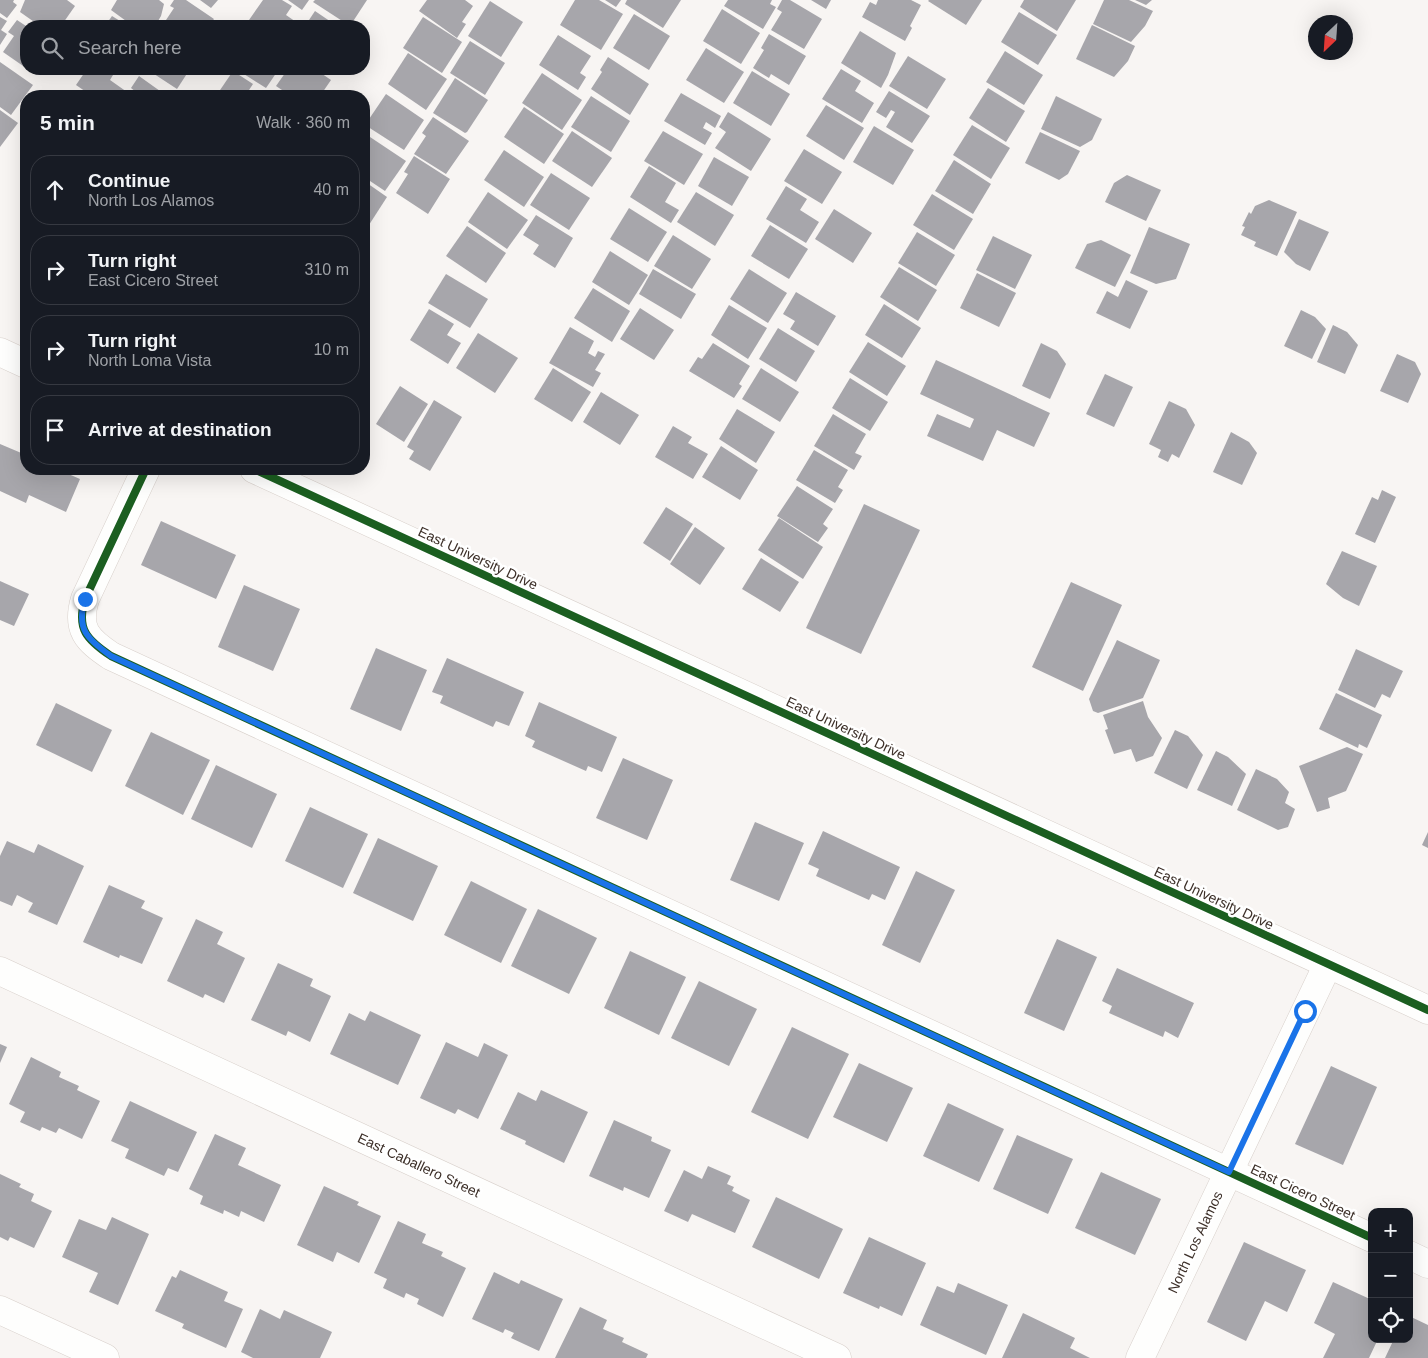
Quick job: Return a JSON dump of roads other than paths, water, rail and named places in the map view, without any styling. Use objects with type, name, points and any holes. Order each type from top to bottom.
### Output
[{"type":"street","points":[[0,352],[20,361]]},
{"type":"street","name":"East Cicero Street","points":[[143,475],[85,599],[82,611],[85,633],[93,643],[111,656],[1368,1236]]},
{"type":"street","name":"East University Drive","points":[[267,475],[1428,1010]]},
{"type":"street","name":"North Los Alamos","points":[[1140,1358],[1328,964]]},
{"type":"street","name":"East Caballero Street","points":[[0,971],[837,1358]]},
{"type":"street","points":[[1413,1257],[1428,1264]]},
{"type":"street","points":[[0,1310],[105,1358]]}]
